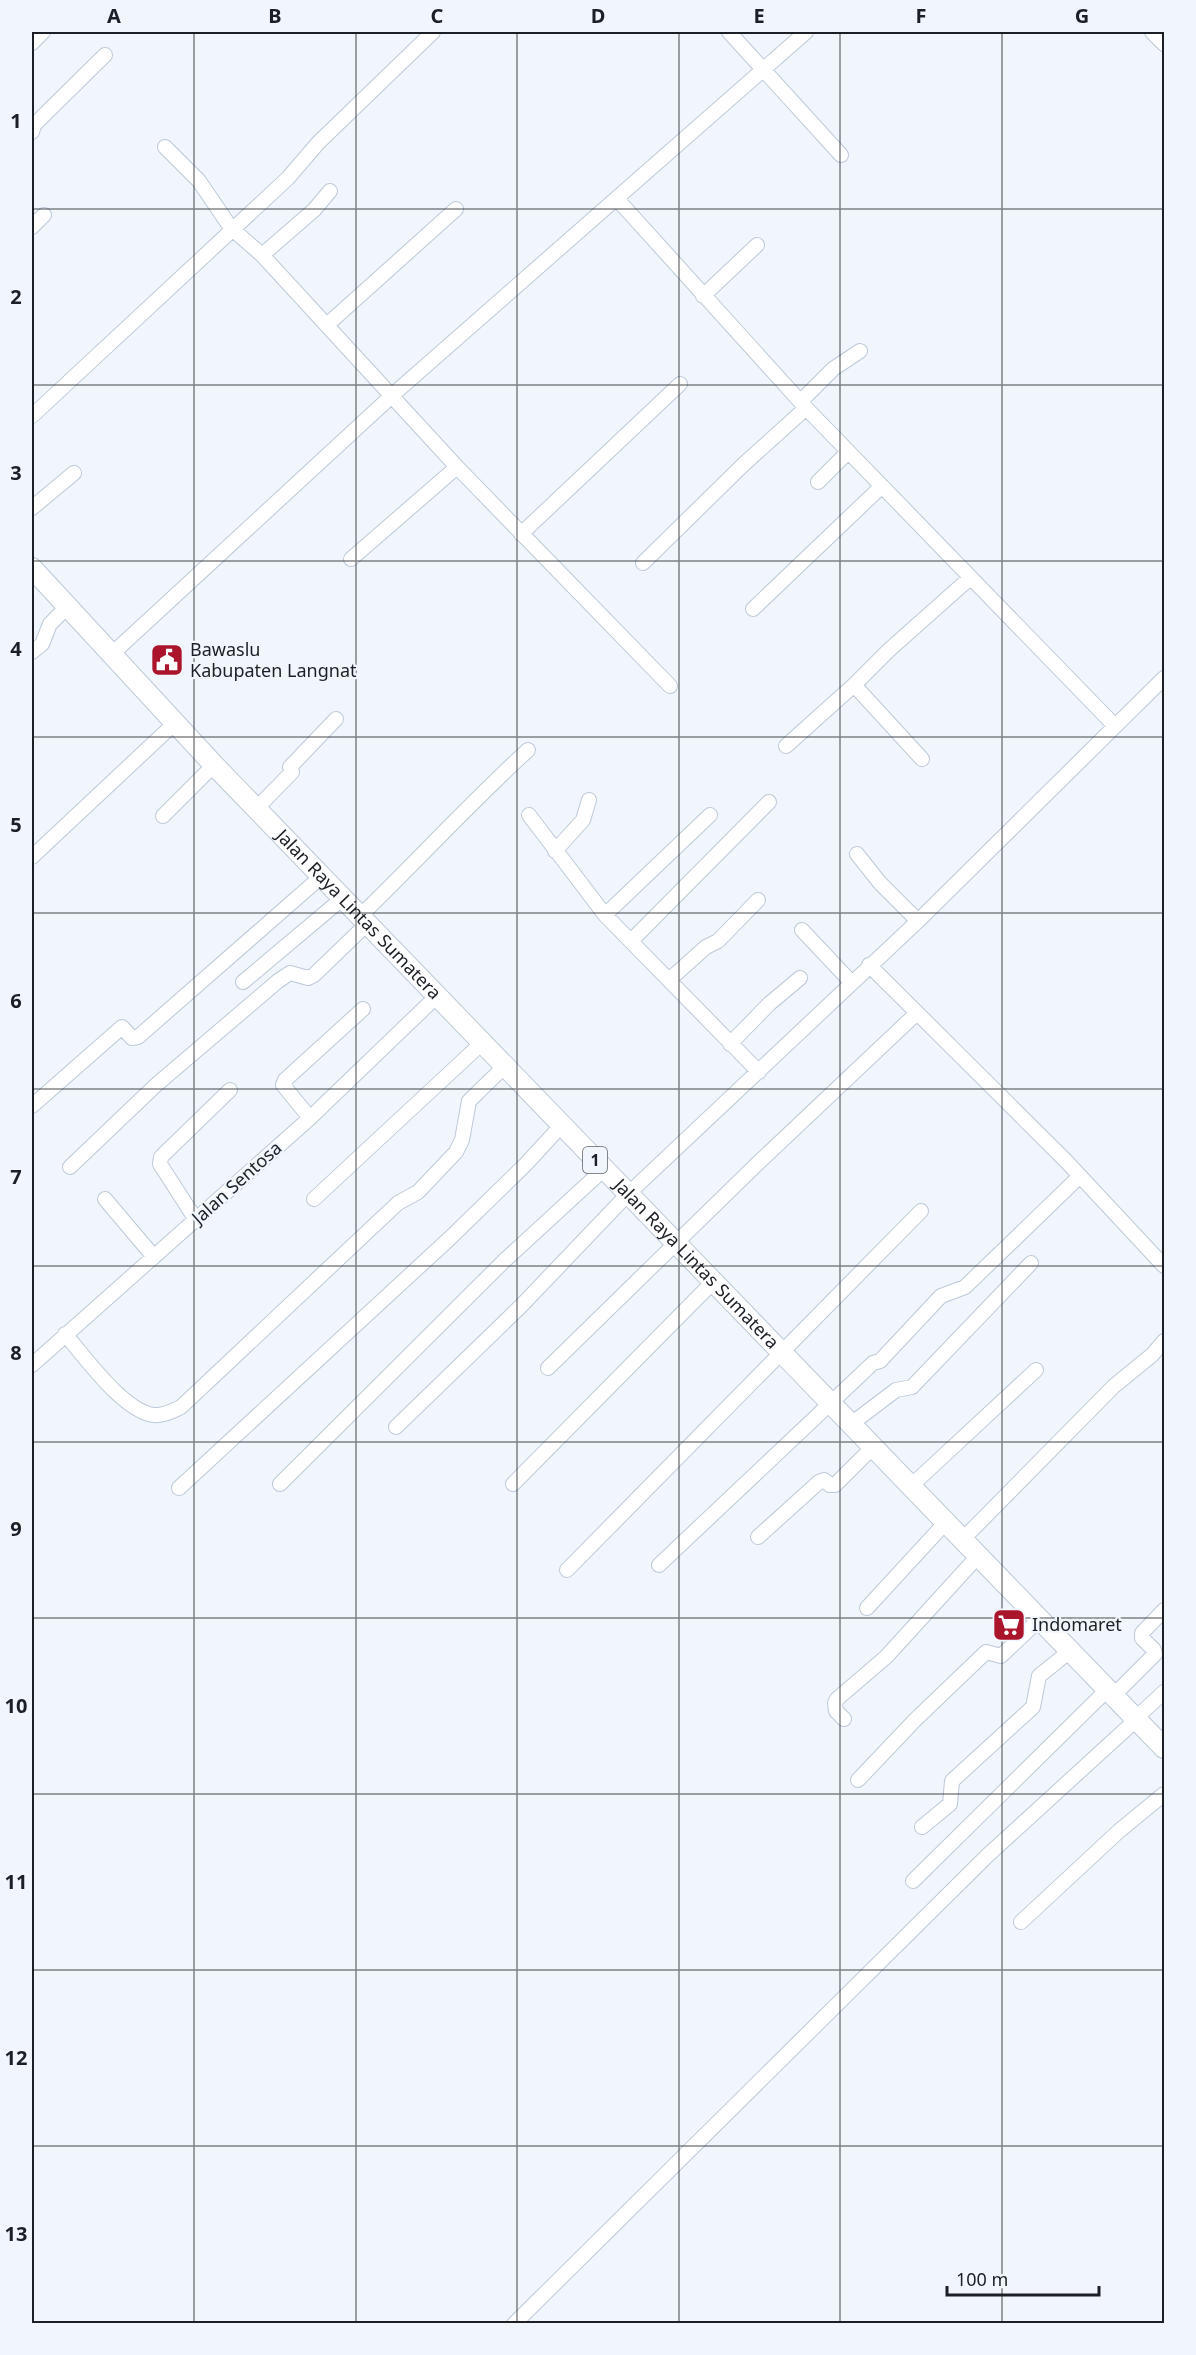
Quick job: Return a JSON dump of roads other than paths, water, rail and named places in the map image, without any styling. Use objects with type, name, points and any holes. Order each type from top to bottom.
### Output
[{"type":"highway","name":"Jalan Raya Lintas Sumatera","points":[[32,568],[113,653],[214,765],[1164,1748]]},
{"type":"street","points":[[32,43],[43,32]]},
{"type":"street","points":[[32,416],[231,228],[288,178],[318,143],[434,32]]},
{"type":"street","points":[[729,32],[760,69],[841,155]]},
{"type":"street","points":[[113,653],[394,395],[617,199],[760,69],[806,32]]},
{"type":"street","points":[[1152,32],[1164,44]]},
{"type":"street","points":[[32,132],[34,124],[105,55]]},
{"type":"street","points":[[165,147],[198,181],[231,228],[262,255],[521,534],[670,686]]},
{"type":"street","points":[[262,255],[314,210],[330,191]]},
{"type":"street","points":[[617,199],[703,296],[848,452],[1115,726]]},
{"type":"street","points":[[328,324],[456,209]]},
{"type":"street","points":[[32,227],[44,215]]},
{"type":"street","points":[[703,296],[757,245]]},
{"type":"street","points":[[643,563],[803,404],[833,369],[860,351]]},
{"type":"street","points":[[521,534],[680,384]]},
{"type":"street","points":[[818,482],[848,452]]},
{"type":"street","points":[[351,559],[457,466]]},
{"type":"street","points":[[32,508],[74,473]]},
{"type":"street","points":[[753,609],[882,486]]},
{"type":"street","points":[[786,746],[970,578]]},
{"type":"street","points":[[32,652],[42,644],[50,624],[68,606]]},
{"type":"street","points":[[396,1427],[521,1306],[628,1194],[918,921],[1164,678]]},
{"type":"street","points":[[854,685],[922,759]]},
{"type":"street","points":[[256,808],[292,772],[290,767],[336,719]]},
{"type":"street","points":[[32,857],[175,723]]},
{"type":"street","points":[[70,1167],[156,1085],[278,981],[290,973],[308,978],[314,975],[480,794],[528,750]]},
{"type":"street","points":[[163,816],[214,765]]},
{"type":"street","points":[[555,851],[583,820],[589,800]]},
{"type":"street","points":[[631,941],[769,802]]},
{"type":"street","points":[[529,815],[605,915],[759,1072]]},
{"type":"street","points":[[605,915],[710,815]]},
{"type":"street","points":[[857,854],[880,883],[918,921]]},
{"type":"street","points":[[32,1106],[122,1028],[132,1038],[138,1036],[322,876]]},
{"type":"street","points":[[243,982],[344,898]]},
{"type":"street","points":[[669,980],[706,947],[718,941],[758,900]]},
{"type":"street","points":[[802,930],[851,982]]},
{"type":"street","points":[[869,965],[1164,1266]]},
{"type":"street","points":[[730,1044],[769,1004],[800,978]]},
{"type":"street","name":"Jalan Sentosa","points":[[32,1365],[310,1118],[437,996]]},
{"type":"street","points":[[310,1118],[283,1085],[285,1080],[363,1009]]},
{"type":"street","points":[[548,1368],[592,1322],[677,1245],[757,1164],[916,1013]]},
{"type":"street","points":[[314,1199],[482,1043]]},
{"type":"street","points":[[65,1334],[126,1401],[144,1412],[166,1414],[181,1407],[275,1316],[398,1203],[418,1192],[450,1159],[460,1147],[469,1101],[505,1066]]},
{"type":"street","points":[[196,1220],[160,1164],[161,1157],[230,1090]]},
{"type":"street","points":[[179,1488],[449,1239],[525,1165],[561,1126]]},
{"type":"street","points":[[280,1484],[505,1260],[604,1169]]},
{"type":"street","points":[[659,1565],[873,1363],[880,1361],[941,1296],[965,1287],[997,1259],[1079,1177]]},
{"type":"street","points":[[105,1199],[154,1257]]},
{"type":"street","points":[[567,1570],[921,1211]]},
{"type":"street","points":[[851,1424],[896,1390],[912,1387],[1031,1263]]},
{"type":"street","points":[[513,1484],[713,1282]]},
{"type":"street","points":[[963,1539],[1114,1386],[1152,1355],[1164,1341]]},
{"type":"street","points":[[912,1485],[1036,1370]]},
{"type":"street","points":[[758,1537],[819,1482],[824,1480],[830,1485],[835,1485],[873,1447]]},
{"type":"street","points":[[867,1608],[947,1521]]},
{"type":"street","points":[[844,1719],[836,1711],[837,1699],[886,1657],[979,1556]]},
{"type":"street","points":[[913,1881],[1111,1692],[1155,1654],[1142,1638],[1142,1633],[1164,1610]]},
{"type":"street","points":[[858,1780],[915,1720],[986,1652],[1001,1656],[1040,1619]]},
{"type":"street","points":[[922,1827],[950,1804],[951,1786],[956,1778],[1033,1707],[1039,1676],[1070,1651]]},
{"type":"street","points":[[514,2324],[988,1855],[1164,1692]]},
{"type":"street","points":[[1021,1922],[1119,1831],[1164,1794]]},
{"type":"place","name":"Bawaslu Kabupaten Langnat","points":[[167,660]]},
{"type":"place","name":"Indomaret","points":[[1009,1625]]}]
